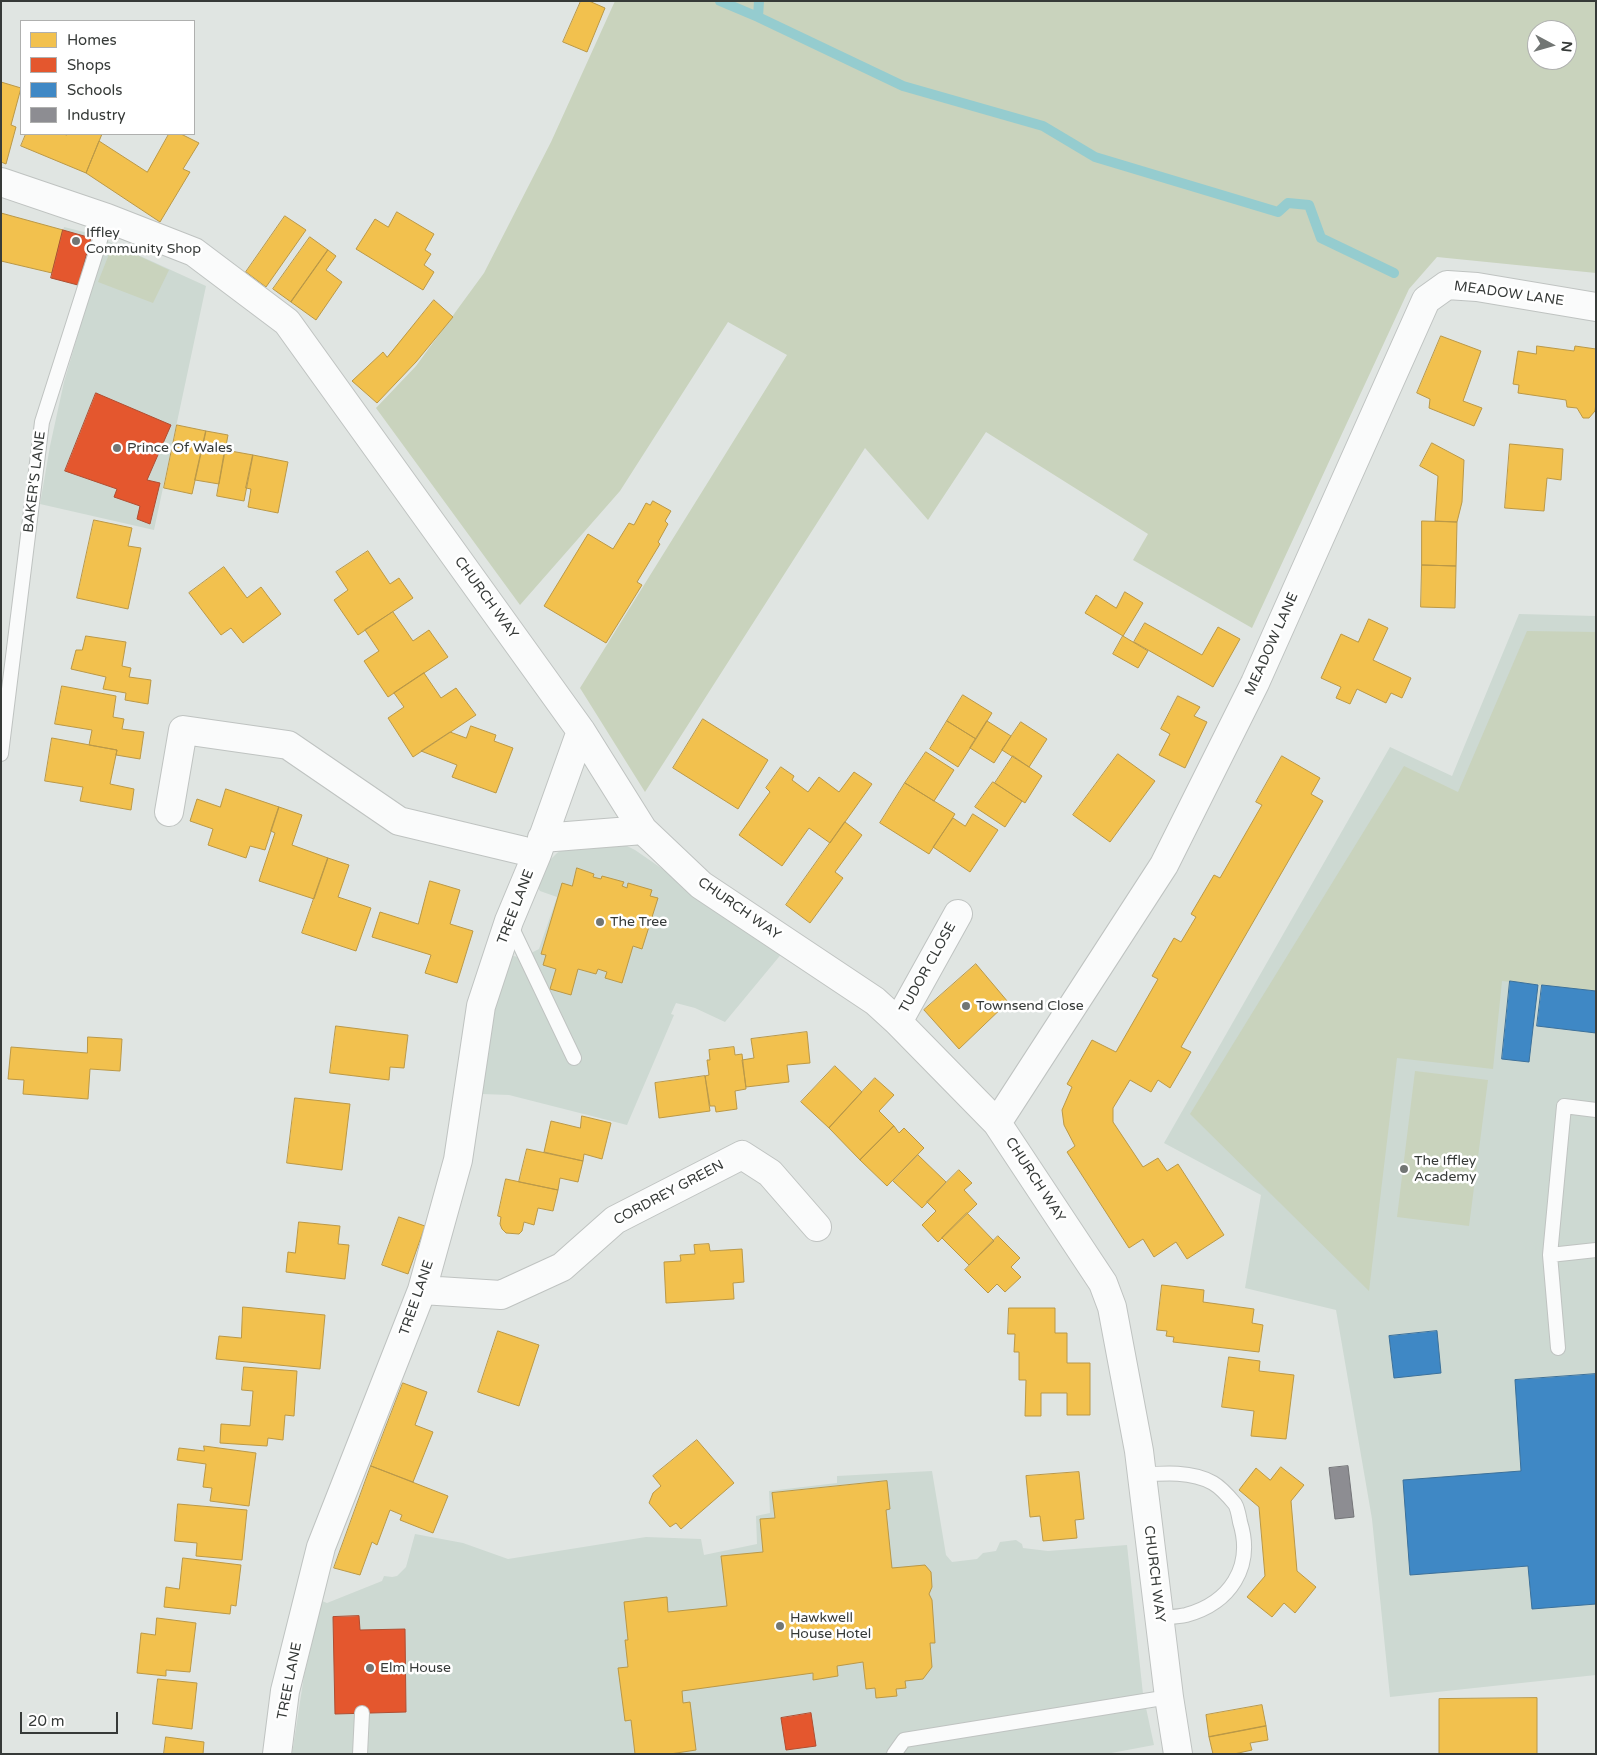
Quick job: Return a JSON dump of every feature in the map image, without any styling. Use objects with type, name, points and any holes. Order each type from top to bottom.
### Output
[{"type":"street","name":"CHURCH WAY","points":[[1,182],[107,218],[194,252],[287,322],[581,731],[643,830],[701,885],[875,1001],[997,1123],[1102,1283],[1112,1307],[1139,1451],[1169,1697],[1178,1754]]},
{"type":"street","name":"MEADOW LANE","points":[[997,1123],[1164,865],[1255,682],[1426,300],[1447,285],[1476,287],[1596,307]]},
{"type":"street","points":[[169,812],[183,730],[288,745],[399,821],[540,846],[643,830]]},
{"type":"street","name":"TREE LANE","points":[[277,1754],[285,1691],[321,1548],[422,1290],[458,1160],[482,1006],[509,921],[540,846],[581,731]]},
{"type":"street","name":"TUDOR CLOSE","points":[[898,1022],[958,914]]},
{"type":"street","name":"CORDREY GREEN","points":[[422,1290],[501,1295],[562,1266],[615,1220],[742,1155],[770,1173],[817,1227]]},
{"type":"lane","name":"BAKER'S LANE","points":[[1,754],[42,422],[107,218]]},
{"type":"lane","points":[[509,921],[574,1058]]},
{"type":"lane","points":[[1558,1348],[1550,1255],[1564,1106],[1596,1110]]},
{"type":"lane","points":[[1550,1255],[1596,1250]]},
{"type":"lane","points":[[1141,1475],[1166,1473],[1190,1475],[1213,1483],[1235,1505],[1244,1534],[1244,1555],[1240,1572],[1226,1593],[1204,1608],[1184,1616],[1159,1618]]},
{"type":"lane","points":[[894,1754],[904,1740],[1169,1697]]},
{"type":"lane","points":[[360,1754],[362,1713]]},
{"type":"shaded area","points":[[64,227],[92,234],[206,286],[154,530],[40,504],[64,382],[91,290],[51,278]]},
{"type":"shaded area","name":"The Iffley Academy","points":[[1519,614],[1596,616],[1596,1675],[1390,1697],[1372,1519],[1336,1310],[1245,1288],[1261,1195],[1164,1143],[1390,747],[1452,776]]},
{"type":"shaded area","points":[[572,844],[623,844],[635,850],[783,952],[725,1022],[695,1008],[676,1003],[671,1014],[674,1015],[627,1125],[509,1095],[482,1094],[503,953],[521,958],[539,949],[557,897],[540,891],[535,884],[540,870],[557,853]]},
{"type":"shaded area","points":[[932,1471],[946,1555],[952,1562],[977,1559],[983,1553],[996,1551],[1000,1542],[1016,1540],[1022,1544],[1023,1548],[1048,1551],[1127,1545],[1143,1694],[1154,1745],[1106,1754],[292,1754],[304,1676],[322,1601],[327,1603],[382,1581],[384,1576],[397,1576],[406,1567],[415,1534],[463,1543],[508,1559],[646,1537],[701,1539],[704,1555],[757,1544],[756,1516],[770,1513],[769,1491],[837,1483],[837,1476]]},
{"type":"green space","points":[[615,1],[1596,1],[1596,273],[1437,257],[1409,289],[1252,628],[1133,560],[1148,534],[986,432],[928,520],[865,448],[645,792],[580,688],[787,355],[728,322],[620,491],[520,605],[376,408],[416,366],[484,273],[551,142]]},
{"type":"green space","points":[[113,244],[169,270],[153,303],[98,282]]},
{"type":"green space","points":[[1527,631],[1596,632],[1596,991],[1502,981],[1493,1069],[1397,1058],[1369,1291],[1190,1114],[1404,766],[1458,792]]},
{"type":"green space","points":[[1415,1071],[1488,1080],[1469,1226],[1397,1217]]},
{"type":"building: Homes","points":[[581,1],[589,1],[605,8],[587,52],[563,42]]},
{"type":"building: Homes","points":[[1,82],[20,88],[20,92],[11,125],[16,127],[6,164],[1,162]]},
{"type":"building: Homes","points":[[26,135],[102,135],[86,173],[21,146]]},
{"type":"building: Homes","points":[[168,135],[183,135],[199,143],[183,169],[190,172],[160,222],[86,173],[99,141],[147,172]]},
{"type":"building: Homes","points":[[397,212],[434,234],[425,250],[431,254],[424,265],[434,272],[423,290],[356,249],[375,219],[388,227]]},
{"type":"building: Homes","points":[[1,213],[63,230],[52,273],[1,261]]},
{"type":"building: Homes","points":[[285,216],[306,230],[266,287],[246,272]]},
{"type":"building: Homes","points":[[310,237],[328,250],[291,302],[273,289]]},
{"type":"building: Homes","points":[[328,250],[336,256],[326,270],[342,282],[316,320],[291,302]]},
{"type":"building: Homes","points":[[434,300],[453,317],[416,362],[377,403],[352,381],[383,352],[387,357]]},
{"type":"building: Homes","points":[[1441,336],[1481,351],[1463,401],[1482,408],[1474,426],[1429,408],[1430,399],[1417,393]]},
{"type":"building: Homes","points":[[1537,346],[1574,351],[1575,346],[1596,349],[1596,403],[1595,411],[1589,418],[1583,418],[1577,408],[1567,407],[1566,400],[1518,393],[1519,385],[1513,384],[1518,351],[1536,354]]},
{"type":"building: Homes","points":[[177,425],[206,431],[192,494],[164,488]]},
{"type":"building: Homes","points":[[206,431],[228,435],[219,484],[195,480]]},
{"type":"building: Homes","points":[[1432,443],[1464,460],[1462,502],[1457,522],[1435,521],[1438,476],[1420,466]]},
{"type":"building: Homes","points":[[1510,444],[1563,449],[1561,480],[1547,478],[1544,511],[1505,508]]},
{"type":"building: Homes","points":[[225,450],[253,455],[244,501],[217,496]]},
{"type":"building: Homes","points":[[253,455],[288,462],[278,513],[248,507],[251,489],[246,488]]},
{"type":"building: Homes","points":[[653,501],[671,511],[665,521],[668,524],[658,542],[660,544],[637,582],[642,585],[606,643],[544,606],[588,534],[613,549],[629,523],[634,525],[646,503],[650,505]]},
{"type":"building: Homes","points":[[94,520],[132,528],[128,546],[141,548],[128,609],[77,598]]},
{"type":"building: Homes","points":[[1422,521],[1457,522],[1456,566],[1422,565]]},
{"type":"building: Homes","points":[[368,551],[390,584],[399,578],[413,598],[358,635],[334,600],[348,590],[336,572]]},
{"type":"building: Homes","points":[[1422,565],[1456,566],[1455,608],[1421,607]]},
{"type":"building: Homes","points":[[224,567],[247,598],[261,587],[281,614],[243,643],[231,628],[221,635],[189,593]]},
{"type":"building: Homes","points":[[1125,592],[1143,603],[1123,636],[1085,613],[1096,595],[1116,608]]},
{"type":"building: Homes","points":[[393,612],[413,641],[429,630],[448,657],[388,697],[364,661],[379,651],[365,630]]},
{"type":"building: Homes","points":[[1369,619],[1388,628],[1373,660],[1411,678],[1402,698],[1391,693],[1386,703],[1357,689],[1350,704],[1336,698],[1341,687],[1321,678],[1341,634],[1358,642]]},
{"type":"building: Homes","points":[[1145,623],[1202,655],[1218,627],[1240,639],[1213,687],[1134,642]]},
{"type":"building: Homes","points":[[86,636],[126,642],[122,666],[131,668],[129,677],[151,680],[148,704],[125,700],[126,693],[103,689],[106,677],[71,669],[76,650],[82,650]]},
{"type":"building: Homes","points":[[1123,636],[1148,651],[1138,668],[1113,654]]},
{"type":"building: Homes","points":[[424,673],[441,698],[456,688],[476,715],[413,757],[388,718],[404,707],[394,693]]},
{"type":"building: Homes","points":[[62,686],[116,696],[113,717],[124,719],[122,729],[144,732],[140,759],[116,755],[117,750],[89,745],[92,730],[55,724]]},
{"type":"building: Homes","points":[[963,695],[992,713],[976,739],[947,721]]},
{"type":"building: Homes","points":[[1178,696],[1200,707],[1194,716],[1207,722],[1185,768],[1159,755],[1170,734],[1161,729]]},
{"type":"building: Homes","points":[[703,719],[768,760],[738,809],[673,768]]},
{"type":"building: Homes","points":[[947,721],[976,739],[958,767],[930,749]]},
{"type":"building: Homes","points":[[987,721],[1011,736],[994,763],[970,748]]},
{"type":"building: Homes","points":[[1021,722],[1047,739],[1029,767],[1002,750]]},
{"type":"building: Homes","points":[[471,726],[496,735],[494,741],[513,748],[496,793],[452,777],[457,765],[421,751],[450,732],[466,738]]},
{"type":"building: Homes","points":[[52,738],[117,750],[110,784],[134,789],[131,810],[80,801],[83,787],[45,781]]},
{"type":"building: Homes","points":[[926,752],[954,770],[934,801],[905,783]]},
{"type":"building: Homes","points":[[1118,754],[1155,781],[1110,842],[1073,815]]},
{"type":"building: Homes","points":[[1013,756],[1042,776],[1025,803],[995,783]]},
{"type":"building: Homes","points":[[1282,756],[1320,778],[1311,794],[1323,801],[1181,1047],[1191,1052],[1170,1088],[1158,1080],[1151,1092],[1130,1080],[1113,1108],[1113,1122],[1143,1167],[1158,1158],[1167,1171],[1178,1164],[1224,1235],[1187,1259],[1176,1242],[1154,1257],[1143,1239],[1129,1248],[1067,1152],[1075,1146],[1064,1125],[1062,1110],[1072,1087],[1067,1084],[1092,1040],[1116,1052],[1158,979],[1152,976],[1174,938],[1181,942],[1196,917],[1191,914],[1214,875],[1220,878],[1262,805],[1256,802]]},
{"type":"building: Homes","points":[[781,767],[794,776],[792,780],[808,792],[819,777],[839,792],[854,772],[872,784],[830,843],[809,828],[782,866],[739,835],[770,792],[766,788]]},
{"type":"building: Homes","points":[[993,782],[1022,801],[1005,827],[975,807]]},
{"type":"building: Homes","points":[[905,783],[955,814],[929,854],[880,823]]},
{"type":"building: Homes","points":[[226,789],[279,807],[265,850],[250,846],[246,858],[208,845],[213,829],[190,821],[197,799],[220,807]]},
{"type":"building: Homes","points":[[279,807],[302,815],[292,845],[328,858],[314,899],[259,881],[275,833],[271,831]]},
{"type":"building: Homes","points":[[973,814],[998,830],[970,872],[933,847],[953,818],[965,826]]},
{"type":"building: Homes","points":[[845,822],[862,835],[835,872],[843,878],[810,923],[786,905]]},
{"type":"building: Homes","points":[[328,858],[349,865],[338,897],[371,908],[356,951],[302,933]]},
{"type":"building: Homes","name":"The Tree","points":[[577,868],[594,874],[593,877],[601,879],[602,876],[624,882],[622,886],[627,888],[628,883],[652,890],[650,896],[658,898],[642,949],[633,946],[622,983],[605,978],[607,972],[598,969],[596,974],[578,969],[571,995],[550,989],[556,969],[543,965],[546,955],[541,954],[562,883],[572,886]]},
{"type":"building: Homes","points":[[430,881],[460,890],[450,924],[473,931],[457,983],[425,973],[431,955],[372,937],[380,912],[418,924]]},
{"type":"building: Homes","name":"Townsend Close","points":[[976,964],[1008,1002],[959,1049],[924,1010]]},
{"type":"building: Homes","points":[[336,1026],[408,1035],[404,1068],[390,1067],[389,1080],[330,1073]]},
{"type":"building: Homes","points":[[807,1032],[810,1063],[787,1065],[789,1082],[746,1087],[742,1060],[754,1058],[751,1039]]},
{"type":"building: Homes","points":[[88,1037],[122,1039],[120,1071],[90,1069],[88,1099],[23,1094],[24,1080],[8,1079],[11,1047],[87,1053]]},
{"type":"building: Homes","points":[[734,1047],[735,1055],[742,1054],[746,1089],[735,1091],[737,1109],[716,1112],[715,1106],[710,1106],[705,1076],[709,1075],[707,1060],[710,1060],[709,1050]]},
{"type":"building: Homes","points":[[835,1066],[862,1092],[829,1128],[801,1102]]},
{"type":"building: Homes","points":[[705,1076],[710,1111],[659,1118],[655,1083]]},
{"type":"building: Homes","points":[[875,1078],[894,1095],[879,1111],[894,1126],[860,1160],[829,1128]]},
{"type":"building: Homes","points":[[295,1098],[350,1104],[342,1170],[287,1163]]},
{"type":"building: Homes","points":[[582,1116],[611,1123],[602,1159],[584,1154],[583,1161],[544,1152],[551,1121],[580,1128]]},
{"type":"building: Homes","points":[[894,1126],[899,1133],[904,1128],[924,1148],[887,1186],[860,1160]]},
{"type":"building: Homes","points":[[527,1149],[583,1161],[578,1182],[560,1178],[558,1190],[519,1182]]},
{"type":"building: Homes","points":[[918,1155],[946,1182],[922,1208],[893,1181]]},
{"type":"building: Homes","points":[[959,1170],[972,1183],[964,1190],[977,1204],[938,1242],[922,1225],[936,1211],[927,1202]]},
{"type":"building: Homes","points":[[506,1179],[558,1190],[553,1211],[538,1208],[534,1225],[524,1222],[522,1231],[519,1234],[506,1233],[500,1224],[501,1217],[498,1216]]},
{"type":"building: Homes","points":[[967,1213],[994,1241],[969,1265],[942,1238]]},
{"type":"building: Homes","points":[[399,1217],[425,1226],[408,1274],[382,1265]]},
{"type":"building: Homes","points":[[299,1222],[340,1226],[338,1244],[349,1245],[345,1279],[286,1272],[288,1252],[295,1253]]},
{"type":"building: Homes","points":[[998,1236],[1020,1258],[1011,1267],[1021,1277],[1005,1292],[997,1284],[988,1293],[965,1270]]},
{"type":"building: Homes","points":[[709,1244],[710,1251],[742,1249],[744,1282],[733,1283],[734,1299],[666,1303],[664,1262],[681,1261],[680,1255],[695,1254],[694,1245]]},
{"type":"building: Homes","points":[[1162,1285],[1204,1290],[1203,1302],[1254,1309],[1252,1323],[1263,1325],[1259,1352],[1173,1342],[1174,1337],[1166,1336],[1167,1331],[1157,1330]]},
{"type":"building: Homes","points":[[243,1307],[325,1315],[320,1369],[216,1359],[219,1336],[241,1338]]},
{"type":"building: Homes","points":[[1009,1308],[1055,1308],[1055,1333],[1067,1333],[1067,1363],[1090,1363],[1090,1415],[1067,1415],[1067,1393],[1041,1393],[1041,1416],[1025,1416],[1026,1380],[1019,1380],[1019,1352],[1014,1352],[1015,1334],[1008,1334]]},
{"type":"building: Homes","points":[[498,1331],[539,1345],[519,1406],[478,1392]]},
{"type":"building: Homes","points":[[1229,1357],[1260,1361],[1259,1371],[1294,1375],[1286,1439],[1251,1436],[1254,1411],[1222,1407]]},
{"type":"building: Homes","points":[[244,1367],[297,1371],[294,1416],[285,1415],[283,1440],[268,1438],[267,1446],[220,1443],[221,1424],[250,1426],[253,1391],[242,1390]]},
{"type":"building: Homes","points":[[403,1383],[427,1392],[415,1425],[433,1432],[413,1482],[371,1466]]},
{"type":"building: Homes","points":[[697,1440],[734,1483],[681,1529],[676,1523],[670,1527],[649,1503],[653,1493],[661,1486],[653,1476]]},
{"type":"building: Homes","points":[[204,1446],[256,1453],[249,1506],[210,1501],[212,1488],[203,1487],[206,1464],[177,1460],[179,1448],[204,1451]]},
{"type":"building: Homes","points":[[371,1466],[448,1496],[433,1533],[400,1520],[402,1515],[390,1510],[377,1545],[372,1542],[360,1575],[334,1568]]},
{"type":"building: Homes","points":[[1281,1467],[1304,1485],[1291,1501],[1297,1571],[1316,1587],[1295,1613],[1284,1603],[1272,1617],[1247,1597],[1265,1576],[1259,1507],[1239,1490],[1256,1468],[1270,1480]]},
{"type":"building: Homes","points":[[1079,1472],[1084,1519],[1075,1520],[1077,1538],[1043,1541],[1040,1516],[1030,1517],[1026,1476]]},
{"type":"building: Homes","name":"Hawkwell House Hotel","points":[[887,1481],[890,1509],[886,1510],[892,1568],[925,1565],[931,1572],[932,1587],[929,1594],[932,1600],[935,1643],[930,1643],[932,1667],[923,1679],[905,1681],[906,1688],[896,1689],[897,1696],[876,1698],[875,1688],[866,1689],[863,1662],[837,1666],[838,1676],[813,1680],[813,1673],[682,1691],[683,1703],[690,1702],[696,1750],[670,1754],[635,1754],[631,1720],[625,1721],[618,1668],[628,1667],[625,1640],[628,1640],[624,1602],[667,1597],[668,1612],[727,1606],[721,1556],[763,1552],[760,1519],[775,1518],[772,1493]]},
{"type":"building: Homes","points":[[178,1504],[247,1510],[242,1560],[196,1556],[197,1543],[175,1541]]},
{"type":"building: Homes","points":[[183,1558],[241,1565],[236,1606],[231,1605],[230,1614],[164,1607],[166,1587],[179,1589]]},
{"type":"building: Homes","points":[[157,1618],[196,1623],[190,1672],[166,1670],[166,1676],[137,1673],[141,1633],[155,1635]]},
{"type":"building: Homes","points":[[158,1679],[197,1683],[192,1729],[153,1724]]},
{"type":"building: Homes","points":[[1537,1698],[1537,1754],[1439,1754],[1439,1699]]},
{"type":"building: Homes","points":[[1262,1705],[1266,1726],[1209,1737],[1206,1715]]},
{"type":"building: Homes","points":[[1266,1726],[1268,1740],[1250,1743],[1252,1750],[1234,1754],[1213,1754],[1209,1737]]},
{"type":"building: Homes","points":[[166,1737],[204,1742],[203,1754],[164,1754]]},
{"type":"building: Shops","points":[[63,230],[91,238],[78,285],[51,278]]},
{"type":"building: Shops","name":"Prince Of Wales","points":[[96,393],[171,425],[147,480],[160,483],[150,524],[137,519],[140,506],[114,497],[117,489],[65,471]]},
{"type":"building: Shops","name":"Elm House","points":[[359,1616],[360,1630],[405,1629],[406,1712],[335,1714],[333,1617]]},
{"type":"building: Shops","points":[[811,1713],[816,1746],[786,1750],[781,1718]]},
{"type":"building: Schools","points":[[1510,981],[1538,985],[1529,1062],[1502,1059]]},
{"type":"building: Schools","points":[[1542,985],[1596,991],[1596,1033],[1537,1026]]},
{"type":"building: Schools","points":[[1437,1331],[1441,1373],[1394,1378],[1389,1336]]},
{"type":"building: Schools","points":[[1596,1374],[1596,1604],[1532,1609],[1528,1566],[1410,1575],[1403,1480],[1521,1471],[1515,1380]]},
{"type":"building: Industry","points":[[1348,1466],[1354,1517],[1335,1519],[1329,1468]]},
{"type":"waterway","points":[[720,1],[758,17]]},
{"type":"waterway","points":[[759,1],[758,17],[903,86],[1043,126],[1095,157],[1278,212],[1288,203],[1309,205],[1321,238],[1394,273]]},
{"type":"place","name":"Iffley Community Shop","points":[[76,241]]},
{"type":"place","name":"Prince Of Wales","points":[[117,448]]},
{"type":"place","name":"The Tree","points":[[600,922]]},
{"type":"place","name":"Townsend Close","points":[[966,1006]]},
{"type":"place","name":"The Iffley Academy","points":[[1404,1169]]},
{"type":"place","name":"Hawkwell House Hotel","points":[[780,1626]]},
{"type":"place","name":"Elm House","points":[[370,1668]]}]
